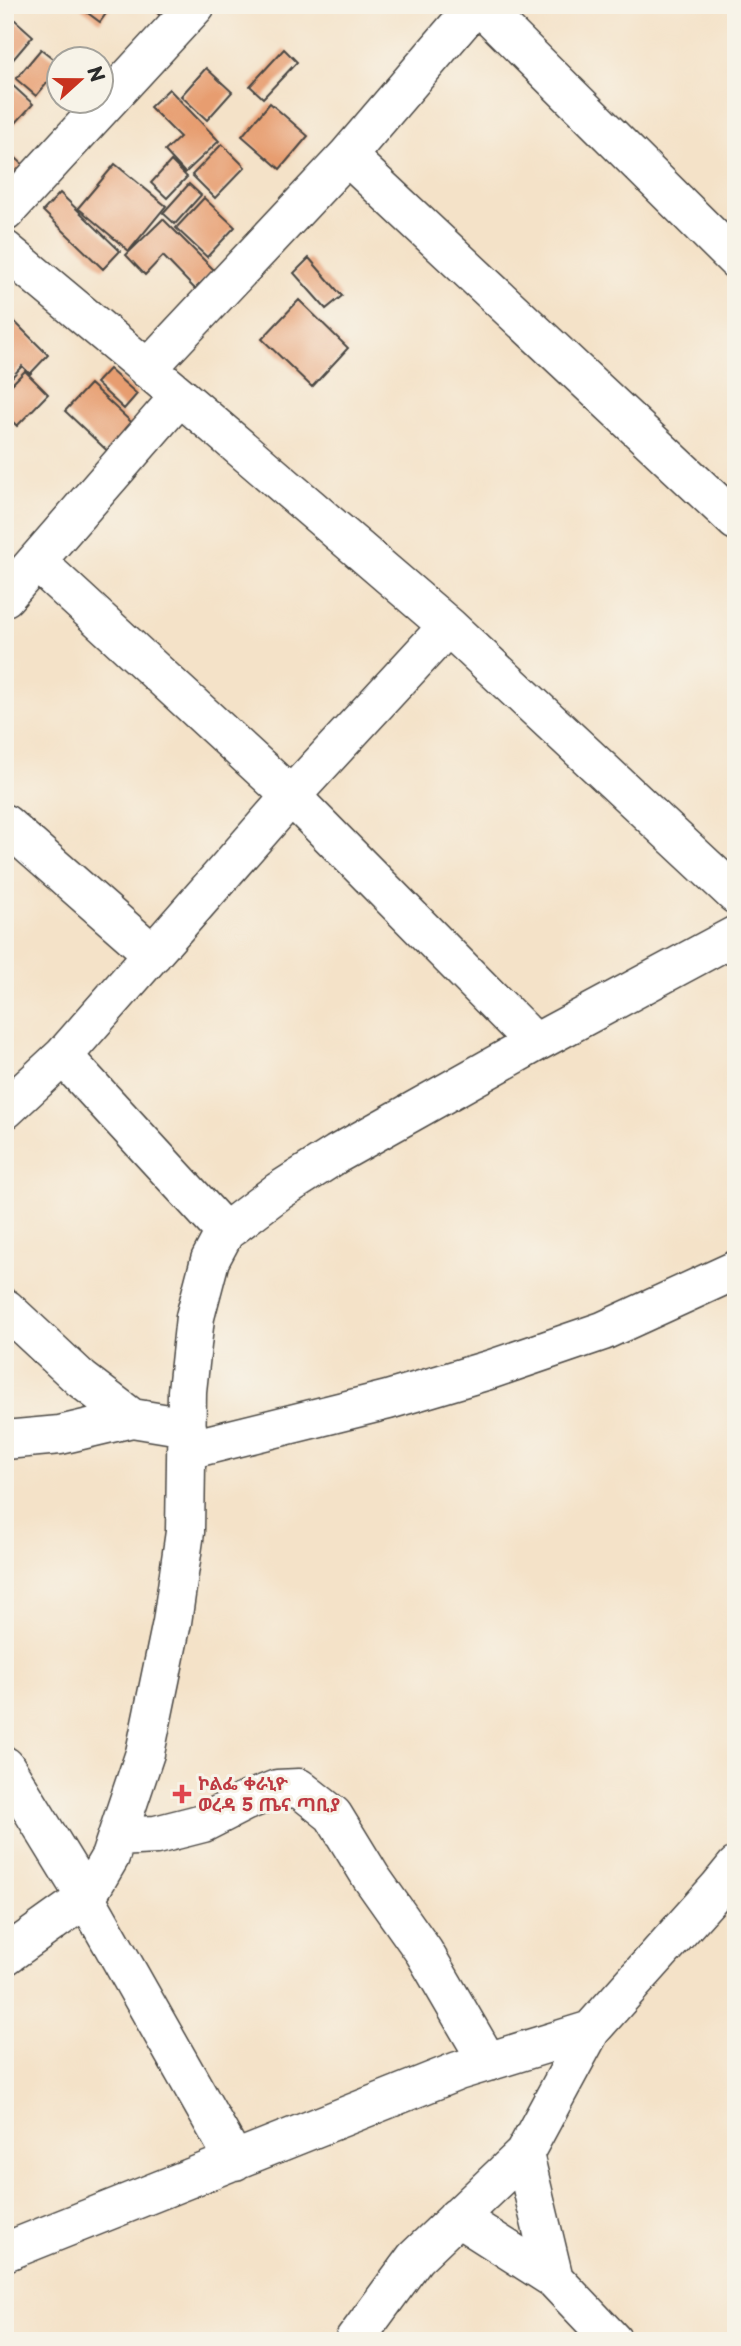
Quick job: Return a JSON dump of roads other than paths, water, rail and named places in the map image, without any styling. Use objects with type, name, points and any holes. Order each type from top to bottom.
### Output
[{"type":"street","points":[[5,212],[195,5]]},
{"type":"street","points":[[147,369],[347,156],[477,5],[736,260]]},
{"type":"street","points":[[347,156],[736,521]]},
{"type":"street","points":[[7,256],[180,396],[448,626],[736,895]]},
{"type":"street","points":[[5,597],[180,396]]},
{"type":"street","points":[[37,562],[291,796],[535,1043]]},
{"type":"street","points":[[8,1100],[63,1056],[291,796],[448,626]]},
{"type":"street","points":[[5,824],[153,954]]},
{"type":"street","points":[[5,1956],[86,1898],[110,1857],[145,1753],[172,1622],[186,1532],[187,1391],[195,1317],[210,1260],[225,1232],[279,1191],[337,1154],[736,935]]},
{"type":"street","points":[[63,1056],[225,1232]]},
{"type":"street","points":[[5,1308],[81,1379],[132,1418],[187,1439],[388,1400],[492,1369],[603,1331],[736,1270]]},
{"type":"street","points":[[5,1440],[60,1434],[132,1418]]},
{"type":"street","points":[[5,1766],[86,1898],[235,2161]]},
{"type":"street","points":[[117,1837],[156,1835],[203,1823],[243,1802],[277,1789],[299,1788],[333,1815],[371,1877],[424,1952],[488,2062]]},
{"type":"street","points":[[355,2341],[415,2258],[524,2154],[591,2030],[730,1885]]},
{"type":"street","points":[[5,2252],[458,2071],[591,2030]]},
{"type":"street","points":[[524,2154],[554,2279]]},
{"type":"street","points":[[457,2217],[554,2279],[613,2341]]},
{"type":"place","name":"ኮልፌ ቀራኒዮ ወረዳ 5 ጤና ጣቢያ","points":[[182,1794]]}]
